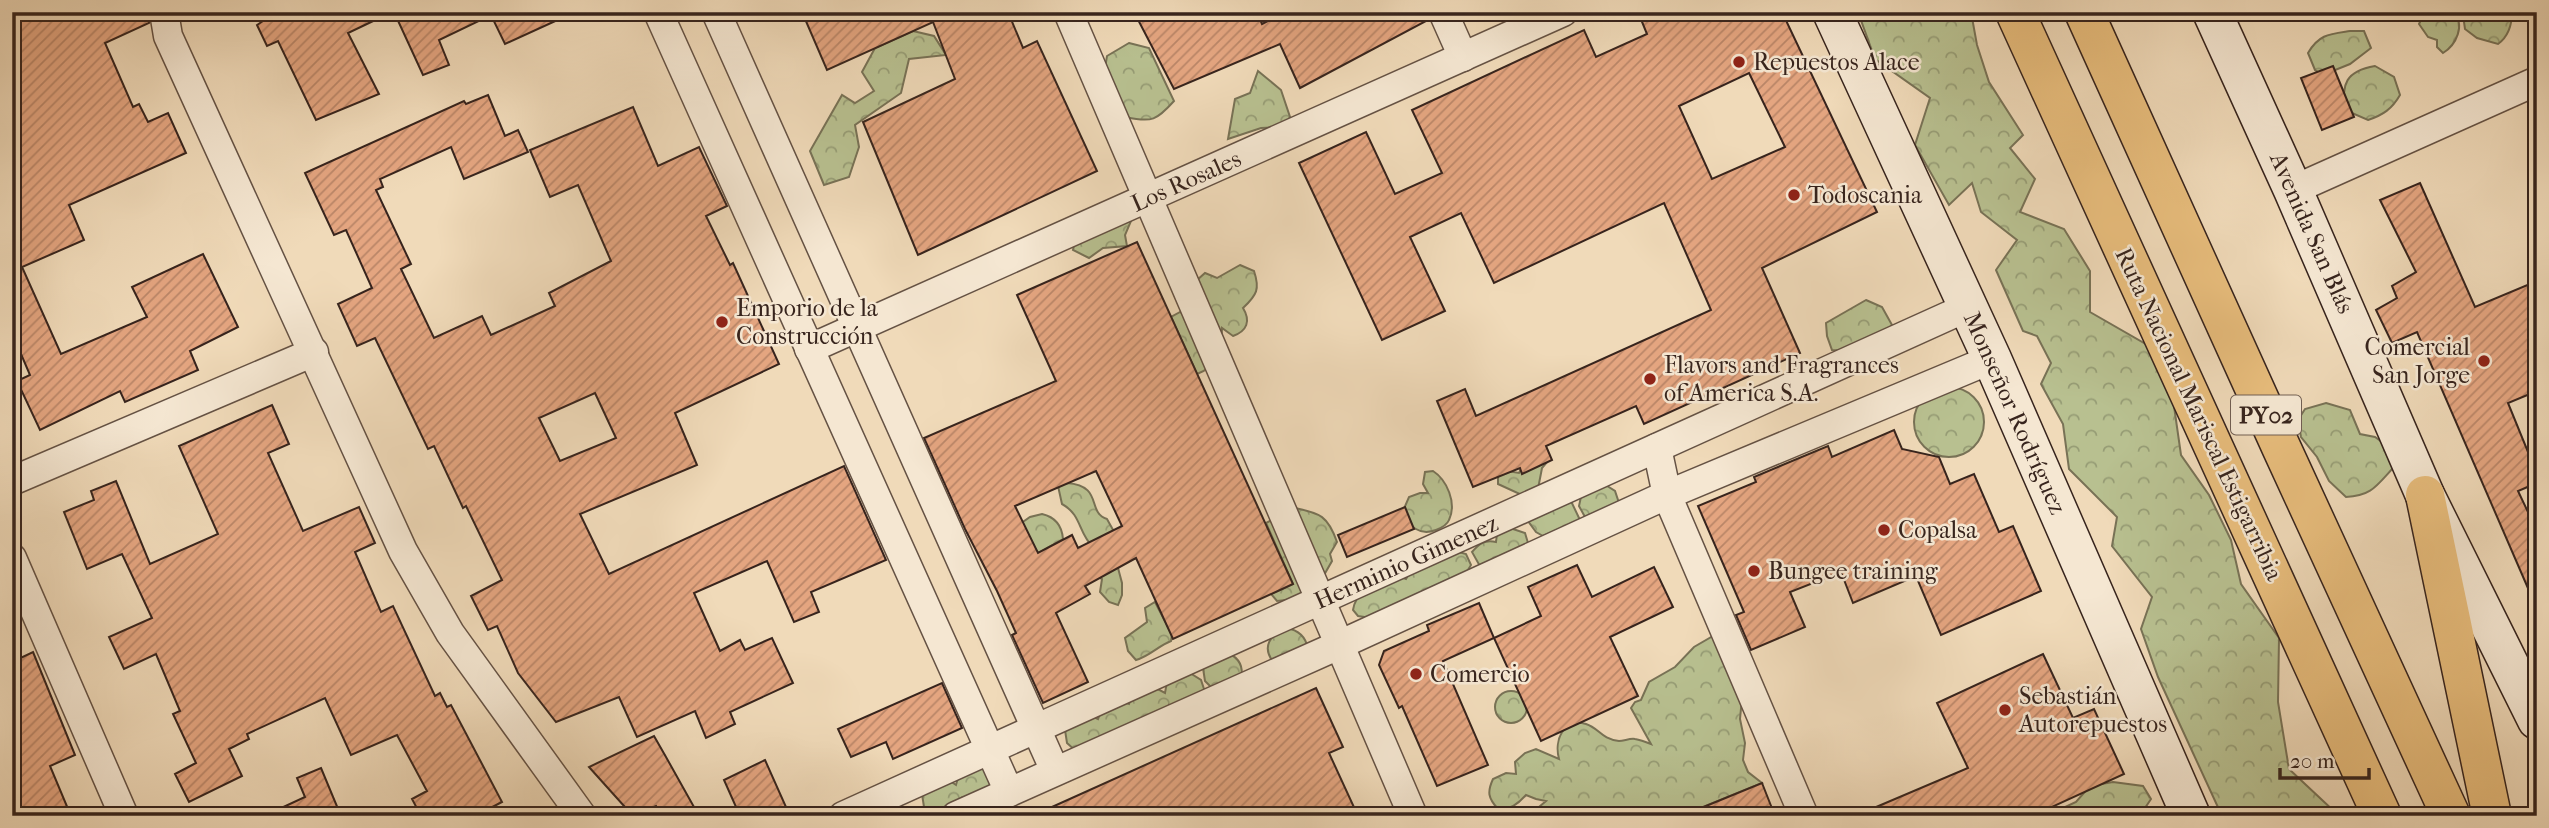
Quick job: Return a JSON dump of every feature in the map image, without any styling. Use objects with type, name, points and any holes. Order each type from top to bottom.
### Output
[{"type":"highway","name":"Ruta Nacional Mariscal Estigarribia","points":[[2015,12],[2382,816]]},
{"type":"highway","name":"PY02","points":[[2084,12],[2451,816]]},
{"type":"highway","points":[[2425,495],[2492,816]]},
{"type":"street","points":[[164,12],[168,36],[403,551],[450,634],[582,816]]},
{"type":"street","points":[[658,12],[1009,792]]},
{"type":"street","points":[[716,12],[1055,771]]},
{"type":"street","points":[[1068,12],[1413,816]]},
{"type":"street","points":[[1443,12],[1463,57]]},
{"type":"street","name":"Los Rosales","points":[[809,349],[1563,12]]},
{"type":"street","name":"Monseñor Rodríguez","points":[[1832,12],[1992,359],[2191,816]]},
{"type":"street","name":"Avenida San Blás","points":[[2213,12],[2425,495],[2537,720]]},
{"type":"street","points":[[2293,190],[2537,81]]},
{"type":"street","name":"Herminio Gimenez","points":[[844,816],[1968,307]]},
{"type":"street","points":[[12,481],[314,352]]},
{"type":"street","name":"Herminio Gimenez","points":[[956,816],[1667,495],[1992,359]]},
{"type":"street","points":[[1657,448],[1667,495],[1804,816]]},
{"type":"street","points":[[12,558],[124,816]]},
{"type":"green space","points":[[1858,12],[1971,12],[1977,45],[1989,82],[2023,135],[2010,148],[2035,179],[2020,212],[2064,229],[2090,271],[2090,312],[2156,350],[2173,399],[2181,455],[2209,495],[2231,540],[2241,584],[2279,638],[2278,702],[2289,769],[2337,816],[2222,816],[2158,677],[2141,629],[2152,597],[2112,546],[2117,517],[2069,469],[2063,424],[2041,384],[2051,363],[2037,336],[2023,331],[1996,270],[2017,240],[1981,212],[1972,183],[1949,205],[1915,145],[1930,98],[1875,59]]},
{"type":"green space","points":[[2425,12],[2453,12],[2457,17],[2458,34],[2452,45],[2443,53],[2437,47],[2437,40],[2428,37],[2419,24]]},
{"type":"green space","points":[[2465,12],[2512,12],[2509,30],[2498,44],[2477,38],[2465,29]]},
{"type":"green space","points":[[913,31],[934,36],[946,55],[909,59],[901,93],[855,125],[859,147],[849,177],[824,185],[810,151],[842,95],[855,103],[874,91],[862,72],[875,48]]},
{"type":"green space","points":[[2364,31],[2371,48],[2350,64],[2323,75],[2315,70],[2308,53],[2316,42],[2331,34]]},
{"type":"green space","points":[[1129,43],[1149,48],[1174,101],[1158,116],[1148,120],[1126,117],[1103,80],[1107,56]]},
{"type":"green space","points":[[2375,66],[2394,77],[2400,95],[2387,111],[2368,120],[2345,110],[2344,93],[2352,75]]},
{"type":"green space","points":[[1258,71],[1281,90],[1290,117],[1284,127],[1261,128],[1228,139],[1235,99],[1250,93]]},
{"type":"green space","points":[[1126,216],[1131,221],[1125,235],[1127,246],[1103,248],[1089,258],[1073,250],[1075,240]]},
{"type":"green space","points":[[1240,265],[1254,271],[1257,283],[1254,295],[1243,308],[1247,317],[1246,325],[1233,336],[1222,328],[1217,356],[1210,367],[1197,374],[1171,317],[1180,312],[1196,318],[1196,281],[1205,273],[1217,278]]},
{"type":"green space","points":[[1866,300],[1882,307],[1892,325],[1881,337],[1866,345],[1832,350],[1826,323]]},
{"type":"green space","points":[[1956,387],[1969,393],[1978,402],[1982,408],[1982,436],[1974,447],[1963,455],[1942,457],[1924,447],[1916,436],[1914,415],[1924,397],[1935,389]]},
{"type":"green space","points":[[2326,403],[2350,410],[2360,434],[2375,437],[2393,450],[2394,467],[2368,492],[2346,497],[2329,481],[2317,457],[2301,437],[2298,420],[2305,409]]},
{"type":"green space","points":[[1547,462],[1542,468],[1537,494],[1524,496],[1498,484],[1498,474],[1507,471],[1519,473],[1524,463]]},
{"type":"green space","points":[[1433,471],[1443,480],[1452,506],[1448,522],[1444,526],[1425,532],[1411,526],[1403,511],[1409,497],[1428,493],[1423,484],[1425,472]]},
{"type":"green space","points":[[1067,483],[1086,489],[1097,511],[1107,519],[1122,546],[1118,568],[1122,595],[1118,605],[1109,602],[1100,592],[1102,579],[1093,565],[1093,547],[1073,513],[1062,504],[1058,486]]},
{"type":"green space","points":[[1604,484],[1615,491],[1619,503],[1585,517],[1579,506],[1582,492]]},
{"type":"green space","points":[[1570,499],[1580,520],[1543,536],[1536,532],[1528,521]]},
{"type":"green space","points":[[1295,508],[1322,517],[1330,526],[1337,542],[1330,554],[1332,561],[1324,575],[1295,599],[1277,601],[1271,594],[1293,584],[1266,523]]},
{"type":"green space","points":[[1042,514],[1057,523],[1063,539],[1038,553],[1020,524],[1030,517]]},
{"type":"green space","points":[[1507,527],[1525,533],[1528,543],[1481,568],[1472,552],[1482,543],[1496,542],[1497,534]]},
{"type":"green space","points":[[1455,551],[1466,554],[1471,565],[1463,578],[1371,618],[1358,616],[1353,610],[1359,597],[1370,588],[1398,576],[1406,579],[1415,563]]},
{"type":"green space","points":[[1155,602],[1172,635],[1171,641],[1136,660],[1128,651],[1125,638],[1147,622],[1145,608]]},
{"type":"green space","points":[[1286,628],[1301,635],[1308,649],[1274,663],[1268,652],[1269,642]]},
{"type":"green space","points":[[1725,629],[1742,698],[1740,719],[1745,743],[1743,760],[1748,772],[1762,783],[1681,816],[1534,816],[1533,812],[1546,801],[1526,795],[1510,808],[1498,809],[1490,798],[1493,779],[1506,773],[1516,774],[1515,762],[1525,753],[1536,749],[1559,759],[1559,738],[1571,724],[1586,724],[1613,740],[1635,739],[1651,744],[1631,708],[1635,702],[1641,700],[1649,682],[1675,667],[1694,647]]},
{"type":"green space","points":[[1228,653],[1240,663],[1241,679],[1214,690],[1205,681],[1203,668]]},
{"type":"green space","points":[[1190,673],[1201,680],[1205,692],[1177,710],[1169,705],[1168,713],[1077,752],[1067,743],[1065,730],[1090,715],[1098,719],[1101,711],[1124,702],[1129,704],[1132,696],[1154,687],[1165,693],[1167,682]]},
{"type":"green space","points":[[1511,691],[1523,695],[1527,707],[1523,719],[1511,723],[1499,719],[1495,707],[1499,695]]},
{"type":"green space","points":[[982,765],[997,785],[968,803],[962,798],[960,805],[950,816],[933,816],[924,807],[922,794],[947,779],[956,785],[959,774]]},
{"type":"green space","points":[[2113,782],[2143,786],[2151,799],[2143,811],[2144,816],[2025,816],[2048,809],[2061,809],[2076,802],[2090,786]]},
{"type":"building","points":[[12,12],[148,12],[149,23],[105,43],[133,107],[139,104],[148,122],[168,113],[186,153],[69,205],[84,240],[22,267],[61,354],[147,317],[132,287],[203,254],[238,327],[190,351],[198,370],[125,402],[120,391],[40,430],[17,381],[30,375],[12,333]]},
{"type":"building","points":[[259,12],[392,12],[348,33],[379,94],[316,120],[278,41],[267,46],[257,25],[263,21]]},
{"type":"building","points":[[394,12],[575,12],[505,44],[491,15],[439,40],[449,65],[423,75]]},
{"type":"building","points":[[802,12],[1008,12],[1023,48],[1037,41],[1097,171],[918,255],[863,122],[955,79],[933,22],[827,70]]},
{"type":"building","points":[[1134,12],[1257,12],[1262,24],[1285,12],[1427,12],[1428,20],[1300,88],[1280,44],[1174,89]]},
{"type":"building","points":[[1638,12],[1782,12],[1877,212],[1762,268],[1800,353],[1644,424],[1636,406],[1546,446],[1552,460],[1522,474],[1520,468],[1473,487],[1437,401],[1465,389],[1476,416],[1711,310],[1664,203],[1494,283],[1461,213],[1410,237],[1445,311],[1382,340],[1299,163],[1366,132],[1395,194],[1442,173],[1412,110],[1584,30],[1596,57],[1647,34]],"holes":[[[1749,73],[1785,147],[1712,179],[1679,106]]]},
{"type":"building","points":[[2333,66],[2354,117],[2322,130],[2301,78]]},
{"type":"building","points":[[488,95],[505,136],[518,130],[528,152],[464,179],[451,147],[380,179],[383,187],[376,190],[411,264],[401,269],[434,338],[482,316],[491,335],[555,306],[549,293],[611,261],[578,185],[550,197],[530,150],[633,107],[658,166],[699,147],[727,206],[706,216],[730,265],[733,263],[779,364],[675,413],[697,465],[580,514],[609,574],[844,466],[886,560],[811,592],[819,612],[794,622],[767,561],[694,593],[720,651],[740,640],[745,650],[772,638],[793,683],[730,712],[735,724],[706,738],[695,711],[637,737],[619,697],[556,722],[518,673],[497,626],[488,630],[471,596],[502,580],[466,506],[463,508],[434,446],[428,449],[375,338],[357,346],[338,304],[372,288],[346,230],[334,235],[305,173],[464,101],[466,104]],"holes":[[[595,393],[616,438],[560,461],[539,418]]]},
{"type":"building","points":[[2420,183],[2475,307],[2537,281],[2537,391],[2508,403],[2537,474],[2537,483],[2518,491],[2537,531],[2537,609],[2417,332],[2392,343],[2376,310],[2397,298],[2392,286],[2416,272],[2380,200]]},
{"type":"building","points":[[1137,242],[1293,584],[1173,639],[1136,558],[1085,586],[1090,594],[1056,613],[1088,682],[1043,703],[1012,635],[1016,633],[924,438],[1056,381],[1017,295]],"holes":[[[1096,471],[1122,526],[1078,548],[1072,535],[1038,553],[1015,506]]]},
{"type":"building","points":[[272,405],[289,444],[268,453],[303,531],[359,507],[375,543],[355,552],[381,612],[393,606],[435,696],[440,693],[447,707],[451,705],[502,802],[475,816],[421,816],[412,799],[427,791],[397,735],[351,755],[325,698],[247,734],[249,739],[229,749],[242,776],[189,802],[175,774],[196,763],[173,714],[180,711],[156,654],[124,669],[109,637],[152,618],[122,554],[87,569],[64,512],[94,500],[91,491],[116,481],[150,564],[218,534],[179,446]]},
{"type":"building","points":[[1894,430],[1902,449],[1939,457],[1950,484],[1974,474],[1999,532],[2013,526],[2041,591],[1941,635],[1916,576],[1853,603],[1841,572],[1790,592],[1805,627],[1751,650],[1736,615],[1744,612],[1698,506],[1756,482],[1754,477],[1828,446],[1832,457]]},
{"type":"building","points":[[1405,507],[1414,529],[1347,557],[1338,535]]},
{"type":"building","points":[[1577,565],[1592,597],[1654,567],[1673,607],[1610,637],[1638,696],[1541,741],[1494,638],[1541,616],[1528,587]]},
{"type":"building","points":[[1479,603],[1494,638],[1443,661],[1488,765],[1437,786],[1402,706],[1399,708],[1379,665],[1384,651],[1429,631],[1427,625]]},
{"type":"building","points":[[33,652],[75,755],[50,766],[71,816],[12,816],[12,662]]},
{"type":"building","points":[[2043,654],[2073,718],[2094,709],[2124,774],[2032,816],[1855,816],[1968,768],[1937,703]]},
{"type":"building","points":[[942,683],[962,728],[893,759],[886,742],[851,757],[838,729]]},
{"type":"building","points":[[1316,688],[1343,747],[1329,753],[1358,816],[1032,816]]},
{"type":"building","points":[[654,736],[699,816],[660,816],[656,806],[633,816],[589,767]]},
{"type":"building","points":[[765,760],[790,816],[740,816],[724,780]]},
{"type":"building","points":[[321,768],[341,816],[264,816],[305,797],[297,778]]},
{"type":"building","points":[[1762,783],[1775,816],[1684,816],[1684,815]]},
{"type":"place","name":"Repuestos Alace","points":[[1739,62]]},
{"type":"place","name":"Todoscania","points":[[1794,195]]},
{"type":"place","name":"Emporio de la Construcción","points":[[722,322]]},
{"type":"place","name":"Comercial San Jorge","points":[[2484,361]]},
{"type":"place","name":"Flavors and Fragrances of America S.A.","points":[[1650,379]]},
{"type":"place","name":"Copalsa","points":[[1884,530]]},
{"type":"place","name":"Bungee training","points":[[1754,571]]},
{"type":"place","name":"Comercio","points":[[1416,674]]},
{"type":"place","name":"Sebastián Autorepuestos","points":[[2005,710]]}]
